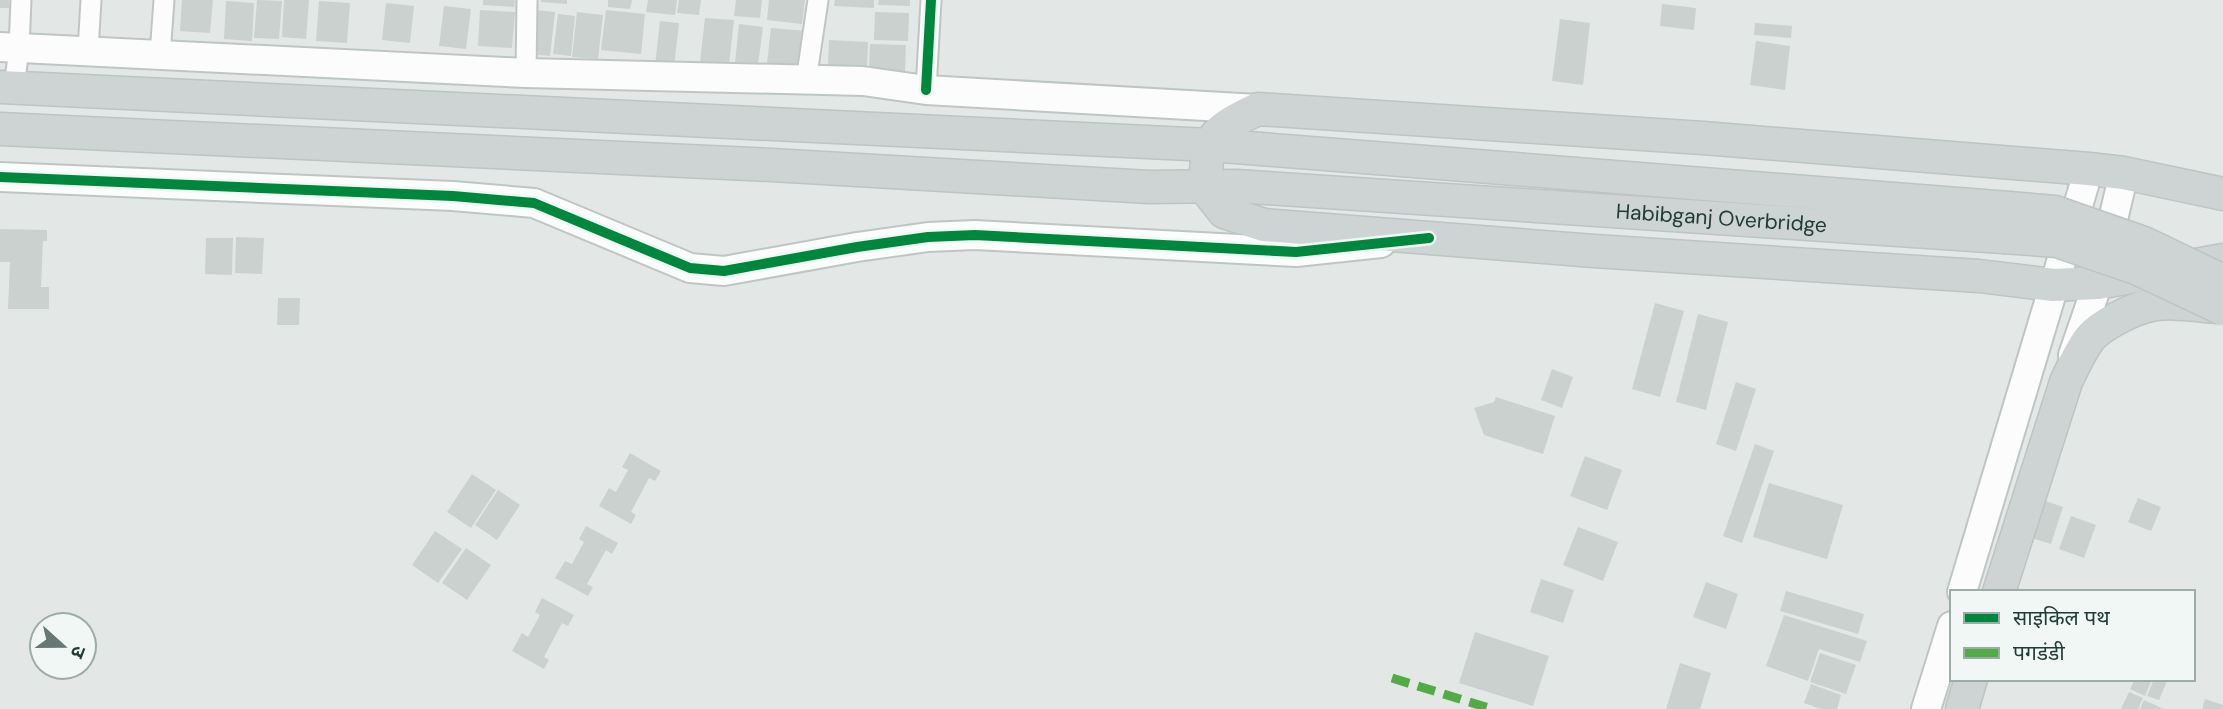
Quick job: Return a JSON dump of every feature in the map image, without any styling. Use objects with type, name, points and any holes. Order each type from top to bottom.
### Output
[{"type":"main road","name":"Habibganj Overbridge","points":[[7,87],[1210,145],[2055,212],[2144,243],[2222,299]]},
{"type":"main road","points":[[2223,194],[2124,173],[2089,169],[1703,138],[1258,109],[1233,122],[1218,134],[1210,145],[1205,188],[1224,212],[1264,225],[1594,251],[1979,276],[2053,285],[2098,283],[2223,260]]},
{"type":"main road","name":"Habibganj Overbridge","points":[[0,129],[758,164],[1149,187],[1236,186],[2056,241],[2222,299]]},
{"type":"main road","points":[[2000,590],[2066,382],[2092,336],[2117,319],[2149,305],[2222,299]]},
{"type":"main road","points":[[1962,709],[1971,681]]},
{"type":"street","points":[[7,87],[10,48],[20,0]]},
{"type":"street","points":[[88,51],[91,0]]},
{"type":"street","points":[[160,55],[164,0]]},
{"type":"street","points":[[526,73],[527,0]]},
{"type":"street","points":[[806,81],[818,0]]},
{"type":"street","points":[[926,90],[930,0]]},
{"type":"street","points":[[10,48],[526,73],[874,81],[926,90],[1258,109]]},
{"type":"street","points":[[1963,590],[2089,169]]},
{"type":"street","points":[[1991,590],[2098,283],[2124,173]]},
{"type":"street","points":[[0,177],[439,196],[534,203],[690,268],[724,271],[928,237],[975,235],[1296,252],[1429,238]]},
{"type":"street","points":[[1926,709],[1950,632]]},
{"type":"street","points":[[1948,709],[1958,681]]},
{"type":"building","points":[[0,0],[9,0],[9,8],[0,8]]},
{"type":"building","points":[[182,0],[213,0],[210,33],[180,31]]},
{"type":"building","points":[[257,0],[282,1],[279,39],[254,38]]},
{"type":"building","points":[[284,0],[309,0],[306,39],[282,37]]},
{"type":"building","points":[[483,0],[515,0],[514,7],[483,5]]},
{"type":"building","points":[[567,0],[567,4],[541,2]]},
{"type":"building","points":[[608,0],[632,0],[630,9],[608,7]]},
{"type":"building","points":[[648,0],[677,0],[675,15],[646,12]]},
{"type":"building","points":[[679,0],[701,0],[699,15],[677,13]]},
{"type":"building","points":[[736,0],[762,0],[760,18],[734,16]]},
{"type":"building","points":[[769,0],[805,0],[802,24],[767,20]]},
{"type":"building","points":[[835,0],[874,0],[874,8],[834,6]]},
{"type":"building","points":[[879,0],[910,0],[910,6],[878,5]]},
{"type":"building","points":[[226,1],[254,3],[252,41],[224,39]]},
{"type":"building","points":[[319,1],[350,3],[347,43],[316,41]]},
{"type":"building","points":[[386,3],[414,6],[410,43],[382,40]]},
{"type":"building","points":[[1662,4],[1696,8],[1694,30],[1660,26]]},
{"type":"building","points":[[444,6],[471,9],[466,49],[439,46]]},
{"type":"building","points":[[480,10],[515,12],[512,48],[478,46]]},
{"type":"building","points":[[535,10],[555,12],[550,56],[530,54]]},
{"type":"building","points":[[606,10],[645,14],[641,54],[601,50]]},
{"type":"building","points":[[577,12],[603,15],[598,59],[572,57]]},
{"type":"building","points":[[875,12],[909,13],[908,41],[874,40]]},
{"type":"building","points":[[558,14],[575,16],[571,56],[553,54]]},
{"type":"building","points":[[705,18],[734,20],[729,65],[700,62]]},
{"type":"building","points":[[1560,19],[1590,23],[1583,85],[1552,81]]},
{"type":"building","points":[[660,21],[679,23],[674,67],[655,65]]},
{"type":"building","points":[[1755,23],[1792,26],[1791,38],[1754,35]]},
{"type":"building","points":[[739,24],[763,27],[758,65],[735,63]]},
{"type":"building","points":[[771,28],[806,31],[802,67],[767,63]]},
{"type":"building","points":[[829,40],[868,42],[867,67],[828,65]]},
{"type":"building","points":[[1756,41],[1790,46],[1785,90],[1750,85]]},
{"type":"building","points":[[870,44],[906,45],[905,72],[869,70]]},
{"type":"building","points":[[0,229],[47,230],[47,241],[43,241],[41,287],[49,287],[49,309],[8,309],[10,262],[0,262]]},
{"type":"building","points":[[236,237],[264,238],[262,274],[235,273]]},
{"type":"building","points":[[206,238],[233,238],[232,275],[205,274]]},
{"type":"building","points":[[278,298],[300,298],[299,325],[277,325]]},
{"type":"building","points":[[1655,303],[1684,311],[1660,397],[1632,389]]},
{"type":"building","points":[[1698,314],[1728,322],[1706,410],[1676,402]]},
{"type":"building","points":[[1552,369],[1573,377],[1562,408],[1541,400]]},
{"type":"building","points":[[1736,382],[1756,389],[1736,451],[1716,444]]},
{"type":"building","points":[[1496,397],[1555,416],[1543,454],[1484,435],[1474,408],[1494,402]]},
{"type":"building","points":[[1755,444],[1774,451],[1742,543],[1723,536]]},
{"type":"building","points":[[630,453],[661,471],[655,481],[649,478],[631,512],[636,515],[631,524],[599,506],[609,488],[616,492],[628,470],[622,467]]},
{"type":"building","points":[[1585,456],[1622,470],[1607,510],[1570,496]]},
{"type":"building","points":[[472,474],[496,490],[471,528],[447,512]]},
{"type":"building","points":[[1769,483],[1843,505],[1827,559],[1753,537]]},
{"type":"building","points":[[498,490],[520,505],[497,540],[475,525]]},
{"type":"building","points":[[2037,498],[2063,507],[2051,544],[2025,536]]},
{"type":"building","points":[[2138,498],[2161,507],[2151,531],[2128,522]]},
{"type":"building","points":[[2071,516],[2096,525],[2084,558],[2059,549]]},
{"type":"building","points":[[586,526],[618,543],[612,554],[606,550],[587,584],[593,587],[588,596],[555,578],[565,561],[572,564],[584,542],[579,539]]},
{"type":"building","points":[[1578,527],[1618,542],[1603,581],[1563,565]]},
{"type":"building","points":[[435,531],[462,549],[438,583],[412,565]]},
{"type":"building","points":[[466,548],[491,565],[467,600],[442,583]]},
{"type":"building","points":[[1541,579],[1574,590],[1563,623],[1530,612]]},
{"type":"building","points":[[1706,582],[1738,594],[1726,629],[1693,617]]},
{"type":"building","points":[[1786,591],[1864,614],[1858,634],[1780,611]]},
{"type":"building","points":[[542,598],[574,615],[568,626],[562,623],[544,657],[549,660],[544,669],[512,651],[522,633],[528,637],[540,615],[535,612]]},
{"type":"building","points":[[1784,615],[1867,641],[1860,662],[1819,649],[1808,681],[1766,666]]},
{"type":"building","points":[[1475,632],[1549,656],[1533,706],[1459,683]]},
{"type":"building","points":[[1820,653],[1856,665],[1846,694],[1810,682]]},
{"type":"building","points":[[1680,663],[1711,673],[1700,709],[1666,709]]},
{"type":"building","points":[[2134,681],[2151,681],[2145,696],[2130,689]]},
{"type":"building","points":[[2153,681],[2167,681],[2159,700],[2147,696]]},
{"type":"building","points":[[1811,684],[1841,695],[1837,709],[1821,709],[1804,703]]},
{"type":"building","points":[[2129,692],[2143,698],[2138,709],[2121,709]]},
{"type":"building","points":[[2205,699],[2223,705],[2223,709],[2202,709]]},
{"type":"building","points":[[2144,700],[2164,709],[2140,709]]},
{"type":"marked path","points":[[1392,678],[1492,709]]},
{"type":"cycle path","points":[[926,90],[931,0]]},
{"type":"cycle path","points":[[0,177],[453,196],[534,203],[690,268],[724,271],[928,237],[975,235],[1296,252],[1429,238]]}]
